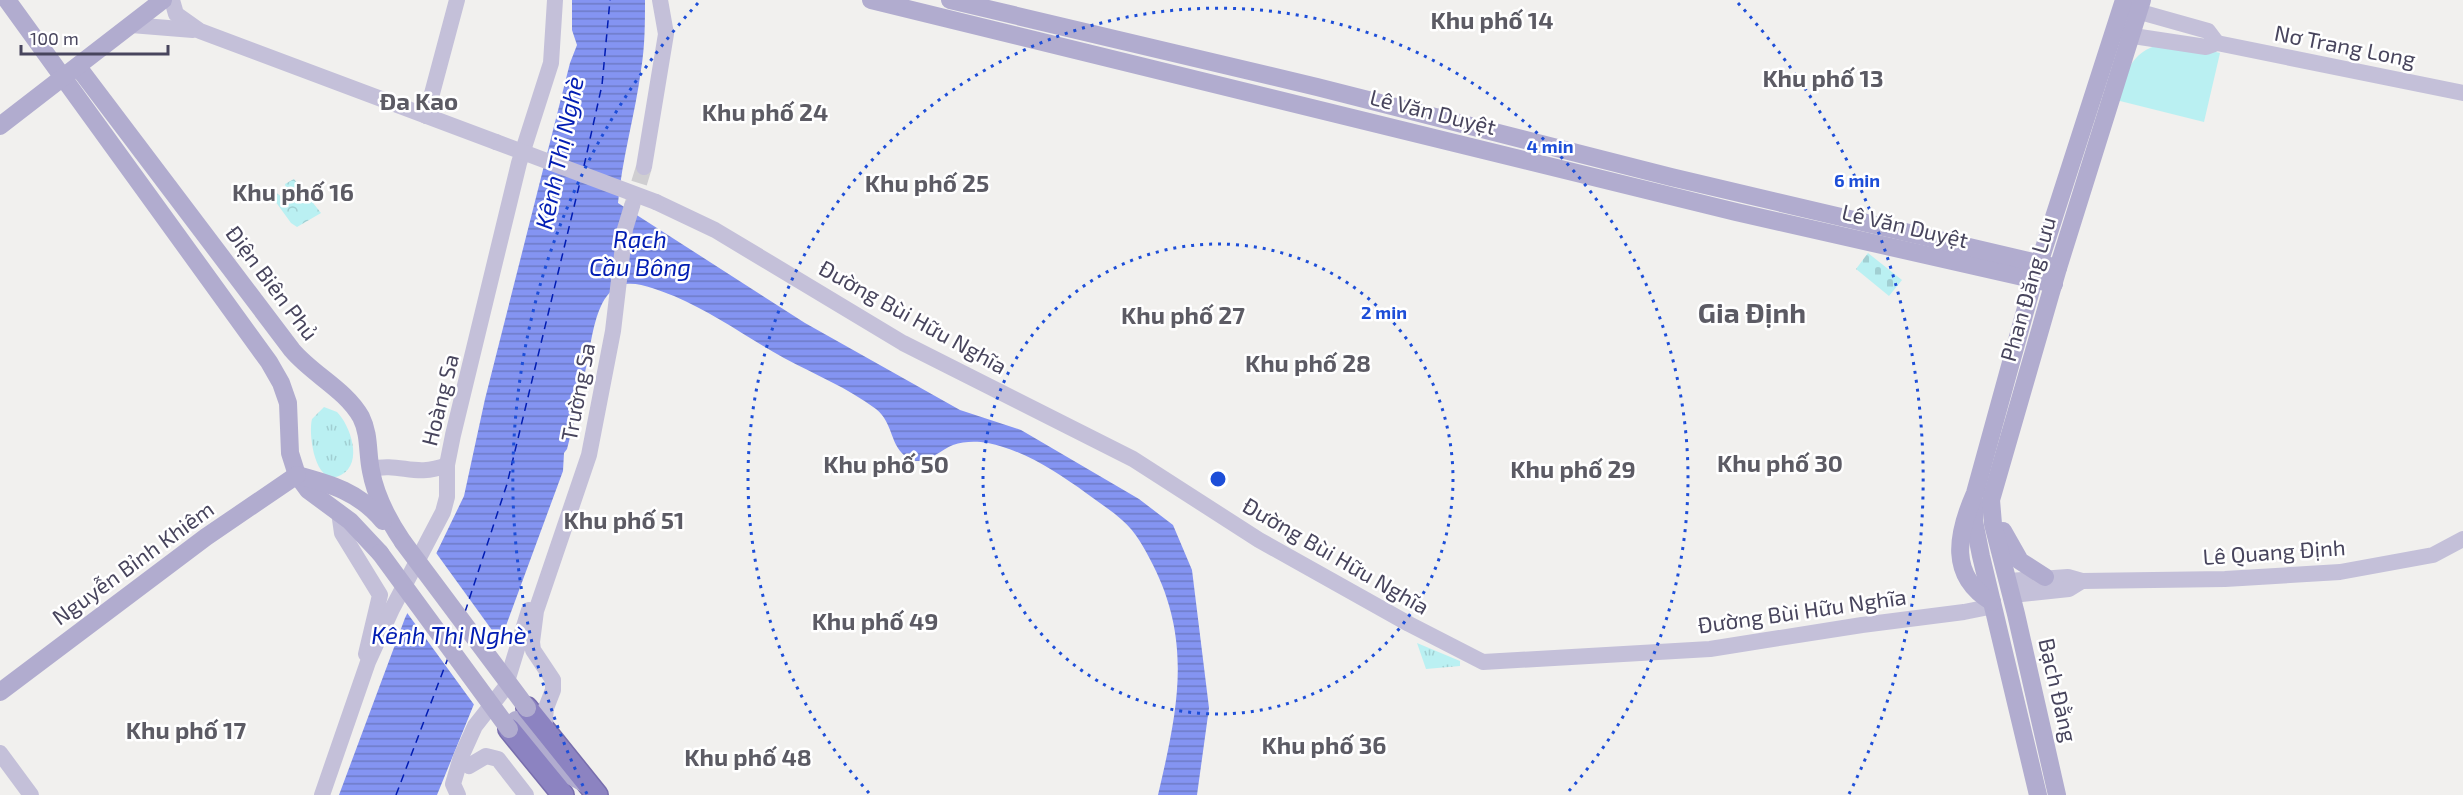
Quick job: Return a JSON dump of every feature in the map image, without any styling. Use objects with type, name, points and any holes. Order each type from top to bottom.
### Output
[{"type":"highway","points":[[525,720],[593,790]]},
{"type":"highway","points":[[525,720],[557,794]]},
{"type":"main road","name":"Ðiện Biên Phủ","points":[[7,0],[269,362],[281,383],[288,403],[290,453],[297,475]]},
{"type":"main road","points":[[0,126],[163,0]]},
{"type":"main road","name":"Lê Văn Duyệt","points":[[871,0],[1830,234],[2037,271]]},
{"type":"main road","name":"Lê Văn Duyệt","points":[[953,0],[1317,87],[1834,216],[2056,276]]},
{"type":"main road","name":"Phan Đăng Lưu","points":[[2010,588],[1983,496],[2037,271],[2113,33],[2132,4]]},
{"type":"main road","name":"Phan Đăng Lưu","points":[[1991,593],[1970,586],[1960,556],[1963,527],[1983,496],[2056,276],[2132,35],[2132,4]]},
{"type":"main road","points":[[1101,56],[1105,37]]},
{"type":"main road","name":"Ðiện Biên Phủ","points":[[78,67],[292,350],[309,369],[351,402],[367,432],[370,469],[393,543]]},
{"type":"main road","points":[[1312,107],[1317,87]]},
{"type":"main road","points":[[85,106],[90,98],[100,94]]},
{"type":"main road","points":[[1830,234],[1834,216]]},
{"type":"main road","points":[[297,475],[347,490],[393,543],[525,720],[555,767],[593,790]]},
{"type":"main road","points":[[297,475],[314,495],[361,531],[393,543],[525,720]]},
{"type":"main road","name":"Nguyễn Bỉnh Khiêm","points":[[0,692],[164,567],[297,475]]},
{"type":"main road","points":[[1983,496],[2014,554],[2030,569],[2044,577]]},
{"type":"main road","points":[[1991,593],[2010,588]]},
{"type":"main road","name":"Bạch Đằng","points":[[2010,588],[2057,795]]},
{"type":"main road","name":"Bạch Đằng","points":[[1991,593],[2038,795]]},
{"type":"street","points":[[172,0],[176,14],[200,31]]},
{"type":"street","points":[[426,116],[457,0]]},
{"type":"street","name":"Hoàng Sa","points":[[322,795],[368,662],[392,609],[443,512],[447,497],[447,465],[519,163],[551,63],[555,0]]},
{"type":"street","points":[[645,167],[666,34],[660,0]]},
{"type":"street","points":[[949,19],[953,0]]},
{"type":"street","name":"Nơ Trang Long","points":[[2132,4],[2208,31],[2217,43]]},
{"type":"street","points":[[132,25],[200,31]]},
{"type":"street","name":"Đường Bùi Hữu Nghĩa","points":[[200,31],[656,202],[715,230],[903,343],[1133,459],[1259,540],[1409,624],[1483,662],[1710,649],[1964,612],[1984,608],[1991,593]]},
{"type":"street","name":"Nơ Trang Long","points":[[2113,33],[2206,47],[2217,43],[2463,93]]},
{"type":"street","name":"Trường Sa","points":[[459,795],[453,784],[468,742],[485,711],[505,688],[529,611],[544,589],[589,455],[614,313],[618,269],[632,206]]},
{"type":"street","points":[[370,469],[393,466],[425,472],[447,465]]},
{"type":"street","points":[[339,512],[342,533],[380,596],[367,644],[368,662]]},
{"type":"street","name":"Lê Quang Định","points":[[2010,588],[2044,577],[2068,577],[2082,581],[2226,579],[2340,572],[2433,555],[2463,539]]},
{"type":"street","name":"Lê Quang Định","points":[[2010,588],[2069,589],[2082,581]]},
{"type":"street","points":[[525,720],[546,708],[553,690],[553,680],[532,642],[536,611],[544,589]]},
{"type":"street","name":"Trường Sa","points":[[459,795],[471,761],[468,742]]},
{"type":"street","points":[[0,753],[31,795]]},
{"type":"street","points":[[471,761],[486,756],[498,759],[526,795]]},
{"type":"green space","points":[[2176,42],[2220,53],[2204,122],[2116,100],[2129,67],[2142,52],[2151,47]]},
{"type":"green space","points":[[294,179],[321,213],[297,227],[291,223],[270,194],[275,192],[289,202],[285,184]]},
{"type":"green space","points":[[1868,253],[1902,280],[1889,296],[1856,269]]},
{"type":"green space","points":[[324,407],[337,412],[342,418],[352,444],[352,462],[348,469],[341,475],[332,477],[325,474],[319,467],[311,436],[312,419]]},
{"type":"green space","points":[[1417,643],[1460,661],[1460,666],[1426,669]]},
{"type":"water","name":"Kênh Thị Nghè","points":[[572,0],[645,0],[642,61],[618,203],[805,323],[960,410],[1021,430],[1139,499],[1173,525],[1192,570],[1209,708],[1197,795],[1158,795],[1175,707],[1178,679],[1177,651],[1173,623],[1165,594],[1153,565],[1132,530],[1122,520],[1051,470],[1027,456],[1001,446],[984,442],[966,442],[953,445],[931,458],[914,461],[902,453],[882,415],[865,401],[784,358],[688,302],[657,289],[626,284],[614,289],[605,299],[598,313],[579,393],[580,398],[564,453],[563,471],[507,623],[437,795],[339,795],[405,618],[464,496],[485,399],[570,63],[577,45],[572,30]]},
{"type":"pier","points":[[434,550],[502,644],[475,706],[405,610]]},
{"type":"ferry route","points":[[584,166],[602,85],[610,0]]},
{"type":"ferry route","points":[[465,612],[507,484],[580,182]]},
{"type":"ferry route","points":[[455,640],[459,630]]},
{"type":"ferry route","points":[[396,795],[448,658]]},
{"type":"tunnel","points":[[632,206],[644,167]]},
{"type":"district","name":"Khu phố 14","points":[[1492,21]]},
{"type":"district","name":"Khu phố 13","points":[[1823,79]]},
{"type":"district","name":"Đa Kao","points":[[419,102]]},
{"type":"district","name":"Khu phố 24","points":[[765,113]]},
{"type":"district","name":"Khu phố 25","points":[[927,184]]},
{"type":"district","name":"Khu phố 16","points":[[293,193]]},
{"type":"district","name":"Gia Định","points":[[1752,313]]},
{"type":"district","name":"Khu phố 27","points":[[1183,316]]},
{"type":"district","name":"Khu phố 28","points":[[1308,364]]},
{"type":"district","name":"Khu phố 30","points":[[1780,464]]},
{"type":"district","name":"Khu phố 50","points":[[886,465]]},
{"type":"district","name":"Khu phố 29","points":[[1573,470]]},
{"type":"district","name":"Khu phố 51","points":[[624,521]]},
{"type":"district","name":"Khu phố 49","points":[[875,622]]},
{"type":"district","name":"Khu phố 17","points":[[186,731]]},
{"type":"district","name":"Khu phố 36","points":[[1324,746]]},
{"type":"district","name":"Khu phố 48","points":[[748,758]]},
{"type":"water label","name":"Rạch Cầu Bông","points":[[640,254]]}]
